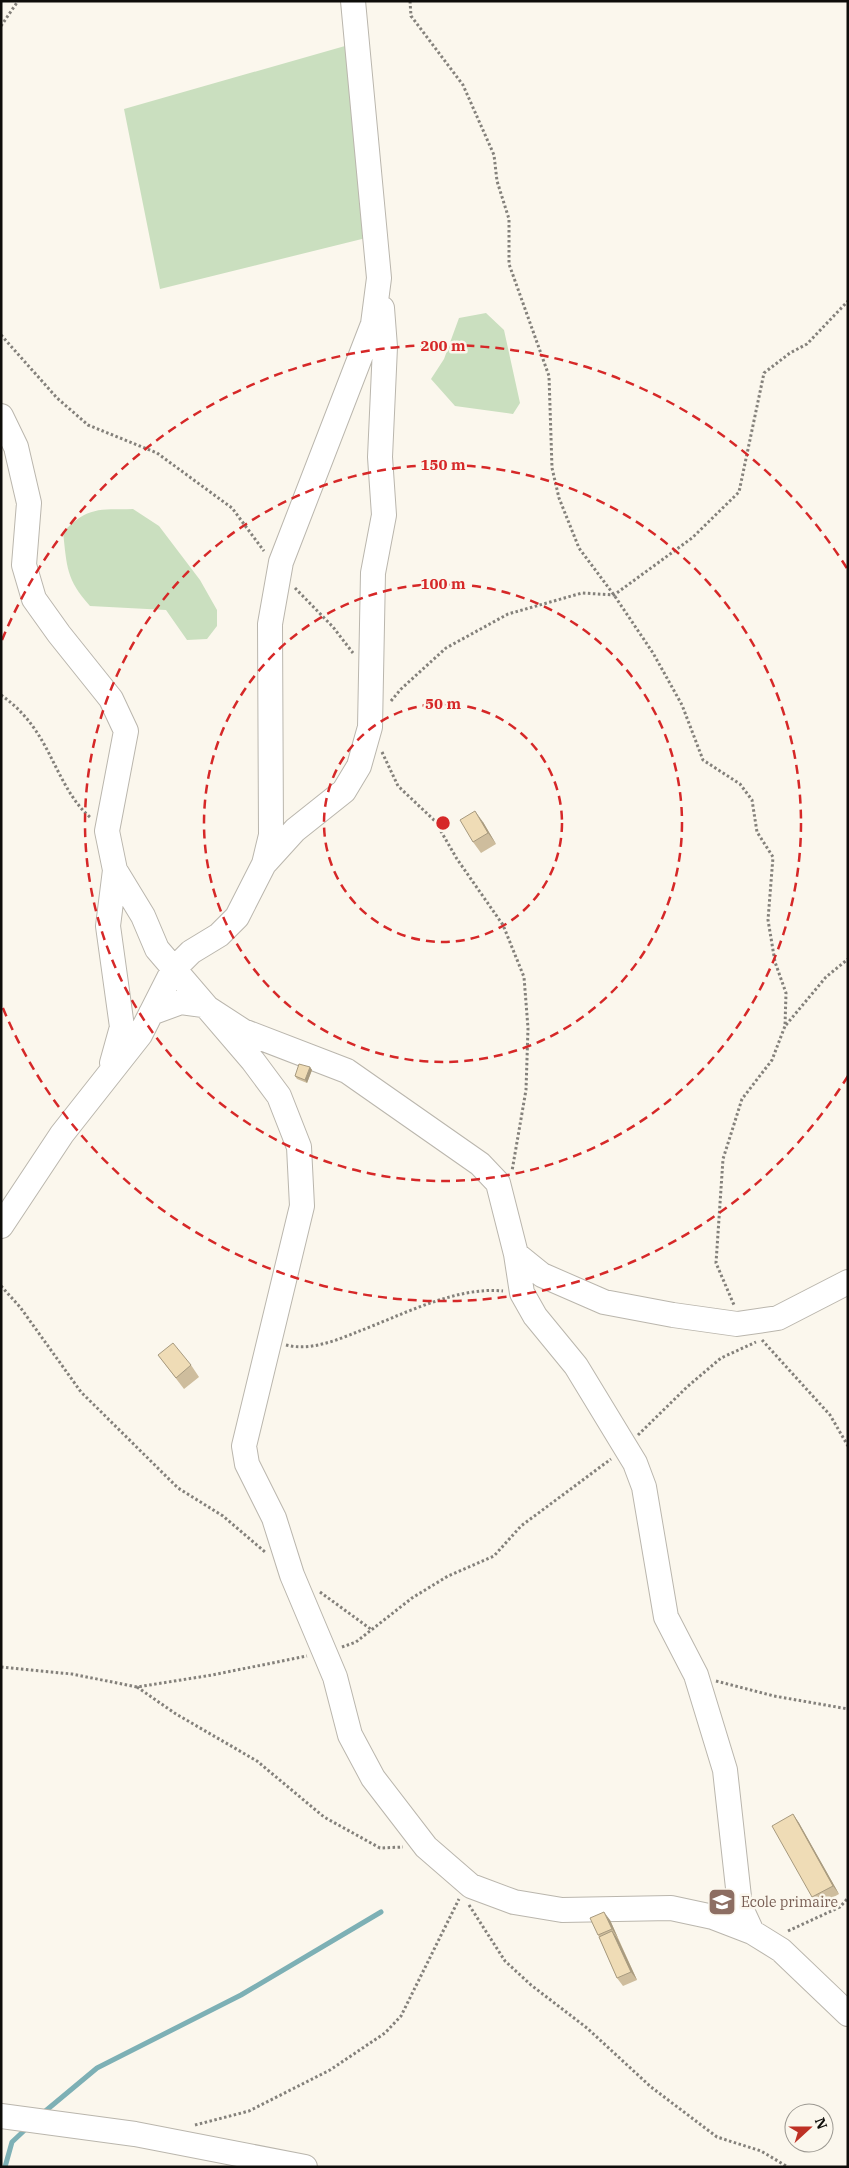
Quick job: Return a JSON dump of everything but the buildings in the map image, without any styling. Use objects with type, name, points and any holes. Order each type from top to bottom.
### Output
[{"type":"street","points":[[264,864],[295,830],[344,791],[359,766],[370,727],[373,573],[384,515],[380,456],[386,347],[353,1]]},
{"type":"street","points":[[1,1226],[62,1134],[140,1035],[173,970],[191,952],[219,935],[237,917],[264,864],[272,835],[270,624],[279,572],[373,324],[378,278]]},
{"type":"street","points":[[1,416],[16,447],[29,503],[24,565],[34,599],[59,634],[111,699],[126,731],[107,831],[115,870],[108,926],[122,1027],[118,1048],[109,1072]]},
{"type":"street","points":[[115,870],[143,916],[156,948],[253,1061],[279,1096],[299,1147],[302,1206],[244,1446],[247,1464],[274,1518],[292,1575],[335,1677],[350,1736],[373,1778],[426,1847],[471,1886],[514,1902],[562,1910],[671,1908],[713,1917],[759,1937],[781,1950],[848,2014]]},
{"type":"street","points":[[151,1013],[181,1002],[204,1005],[243,1031],[347,1071],[480,1164],[498,1183],[516,1254],[522,1293],[535,1316],[576,1366],[626,1447],[644,1486],[666,1617],[696,1676],[725,1770],[740,1906],[759,1937]]},
{"type":"street","points":[[516,1254],[542,1275],[604,1302],[737,1324],[778,1318],[848,1282]]},
{"type":"street","points":[[1,2116],[135,2134],[305,2167]]},
{"type":"path","points":[[1,26],[18,1]]},
{"type":"path","points":[[410,1],[411,16],[463,85],[494,155],[497,180],[509,219],[509,264],[549,376],[552,468],[559,498],[578,548],[614,595],[653,653],[682,705],[703,760],[740,784],[752,800],[757,832],[773,857],[768,920],[775,962],[786,993],[785,1026]]},
{"type":"path","points":[[388,704],[401,689],[446,648],[508,614],[582,593],[614,595],[692,538],[739,492],[764,373],[790,353],[807,344],[848,301]]},
{"type":"path","points":[[1,335],[57,398],[88,425],[157,453],[232,508],[279,572],[333,628],[370,675]]},
{"type":"path","points":[[1,695],[16,706],[36,730],[78,807],[107,831]]},
{"type":"path","points":[[370,727],[398,786],[435,821],[457,859],[503,925],[524,977],[528,1028],[526,1090],[516,1157],[504,1203]]},
{"type":"path","points":[[737,1324],[733,1300],[716,1263],[723,1159],[742,1098],[772,1060],[785,1026],[826,976],[848,959]]},
{"type":"path","points":[[1,1286],[20,1308],[81,1392],[178,1488],[223,1516],[292,1575],[330,1598],[372,1630]]},
{"type":"path","points":[[269,1341],[294,1347],[329,1343],[449,1298],[485,1289],[522,1293]]},
{"type":"path","points":[[1,1666],[72,1674],[137,1687],[212,1675],[325,1652],[356,1642],[412,1598],[434,1585],[494,1556],[521,1526],[626,1447],[687,1387],[721,1358],[768,1335]]},
{"type":"path","points":[[761,1339],[830,1415],[848,1446]]},
{"type":"path","points":[[696,1676],[774,1696],[848,1709]]},
{"type":"path","points":[[137,1687],[176,1714],[257,1761],[332,1821],[380,1848],[426,1847]]},
{"type":"path","points":[[186,2127],[249,2110],[330,2070],[385,2034],[400,2016],[462,1892],[450,1866]]},
{"type":"path","points":[[759,1937],[840,1907],[848,1898]]},
{"type":"path","points":[[466,1899],[505,1962],[530,1985],[587,2028],[650,2087],[717,2137],[761,2151],[788,2167]]},
{"type":"green space","points":[[359,42],[374,236],[160,289],[124,109]]},
{"type":"green space","points":[[486,313],[504,330],[520,403],[513,414],[455,406],[431,379],[444,359],[459,318]]},
{"type":"green space","points":[[133,509],[159,526],[200,580],[217,610],[217,626],[207,639],[187,640],[166,610],[90,606],[76,588],[67,564],[63,532],[80,518],[95,511]]},
{"type":"waterway","points":[[43,2113],[97,2068],[241,1995],[381,1912]]},
{"type":"waterway","points":[[5,2167],[12,2142],[28,2127]]},
{"type":"place","name":"Ecole primaire","points":[[722,1902]]}]
